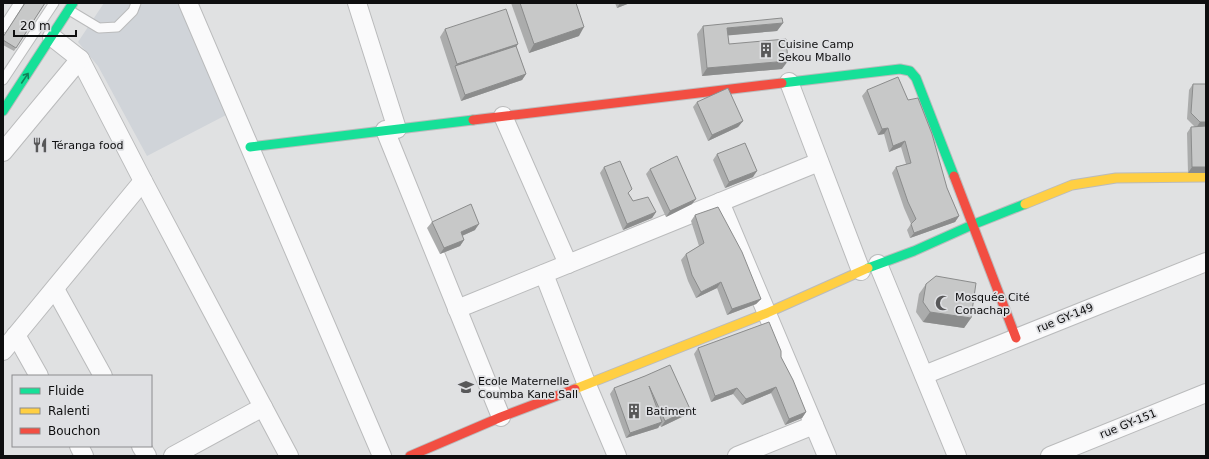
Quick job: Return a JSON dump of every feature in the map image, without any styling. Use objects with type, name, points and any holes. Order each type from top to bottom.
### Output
[{"type":"street","points":[[188,3],[382,456]]},
{"type":"street","points":[[358,3],[391,130],[457,309],[501,417]]},
{"type":"street","points":[[3,111],[71,7]]},
{"type":"street","points":[[52,37],[80,60],[289,456]]},
{"type":"street","points":[[3,152],[80,60]]},
{"type":"street","points":[[250,147],[900,69],[910,71],[916,78],[1016,338]]},
{"type":"street","points":[[789,82],[861,272]]},
{"type":"street","points":[[503,116],[568,264]]},
{"type":"street","points":[[457,309],[819,162]]},
{"type":"street","points":[[410,456],[501,417],[587,385],[767,313],[878,264],[914,251],[972,224],[1072,185],[1116,178],[1206,177]]},
{"type":"street","points":[[3,351],[143,180]]},
{"type":"street","points":[[720,202],[828,456]]},
{"type":"street","name":"rue GY-149","points":[[924,375],[1206,262]]},
{"type":"street","points":[[878,264],[957,456]]},
{"type":"street","points":[[544,274],[587,385],[617,456]]},
{"type":"street","points":[[55,289],[102,375]]},
{"type":"street","points":[[16,335],[38,375]]},
{"type":"street","name":"rue GY-151","points":[[1050,456],[1206,393]]},
{"type":"street","points":[[173,456],[263,407]]},
{"type":"street","points":[[737,456],[814,425]]},
{"type":"street","points":[[80,447],[84,456]]},
{"type":"street","points":[[142,447],[147,456]]},
{"type":"lane","points":[[3,28],[19,3]]},
{"type":"lane","points":[[3,80],[54,3]]},
{"type":"lane","points":[[71,7],[99,28],[117,27],[133,11],[136,3]]},
{"type":"shaded area","points":[[104,3],[181,3],[228,114],[147,156],[98,66],[78,42]]},
{"type":"building","points":[[25,3],[45,3],[16,48],[3,40],[3,37]]},
{"type":"building","points":[[520,3],[576,3],[584,27],[534,44]]},
{"type":"building","points":[[506,9],[518,44],[457,64],[445,29]]},
{"type":"building","points":[[782,18],[783,23],[727,28],[729,44],[786,39],[788,61],[707,68],[703,26]]},
{"type":"building","points":[[516,46],[526,74],[465,95],[455,66]]},
{"type":"building","points":[[898,77],[908,100],[918,98],[932,134],[947,188],[959,216],[914,233],[911,224],[916,219],[908,202],[896,167],[911,163],[905,141],[893,146],[888,128],[882,129],[867,90]]},
{"type":"building","points":[[1193,84],[1206,84],[1206,122],[1200,122],[1191,113]]},
{"type":"building","points":[[728,88],[743,121],[712,135],[697,102]]},
{"type":"building","points":[[1206,126],[1206,167],[1192,167],[1191,127]]},
{"type":"building","points":[[745,143],[757,171],[729,182],[717,154]]},
{"type":"building","points":[[677,156],[696,199],[670,211],[650,169]]},
{"type":"building","points":[[620,161],[632,189],[628,193],[633,201],[648,197],[656,212],[627,224],[604,167]]},
{"type":"building","points":[[471,204],[479,224],[461,232],[464,240],[444,248],[432,222]]},
{"type":"building","points":[[718,207],[742,252],[761,299],[732,309],[721,282],[701,292],[692,275],[686,254],[704,243],[695,215]]},
{"type":"building","name":"Mosquée Cité Conachap","points":[[936,276],[976,283],[971,318],[930,312],[923,302],[926,284]]},
{"type":"building","points":[[769,322],[781,351],[781,357],[793,380],[806,412],[789,419],[776,387],[746,399],[737,388],[715,396],[698,348]]},
{"type":"building","points":[[670,365],[690,409],[665,421],[649,386],[662,422],[630,433],[614,388]]},
{"type":"traffic: fast","points":[[3,111],[73,3]]},
{"type":"traffic: fast","points":[[782,83],[900,69],[910,71],[916,78],[954,176]]},
{"type":"traffic: fast","points":[[250,147],[473,120]]},
{"type":"traffic: fast","points":[[868,268],[914,251],[972,225],[1025,204]]},
{"type":"traffic: slow","points":[[1025,204],[1072,185],[1116,178],[1206,177]]},
{"type":"traffic: slow","points":[[575,389],[767,313],[868,268]]},
{"type":"traffic: jam","points":[[473,120],[782,83]]},
{"type":"traffic: jam","points":[[954,176],[1016,338]]},
{"type":"traffic: jam","points":[[410,456],[501,417],[575,389]]},
{"type":"place","name":"Cuisine Camp Sekou Mballo","points":[[766,50]]},
{"type":"place","name":"Téranga food","points":[[40,145]]},
{"type":"place","name":"Mosquée Cité Conachap","points":[[943,303]]},
{"type":"place","name":"Ecole Maternelle Coumba Kane Sall","points":[[466,387]]},
{"type":"place","name":"Batiment","points":[[634,411]]}]
